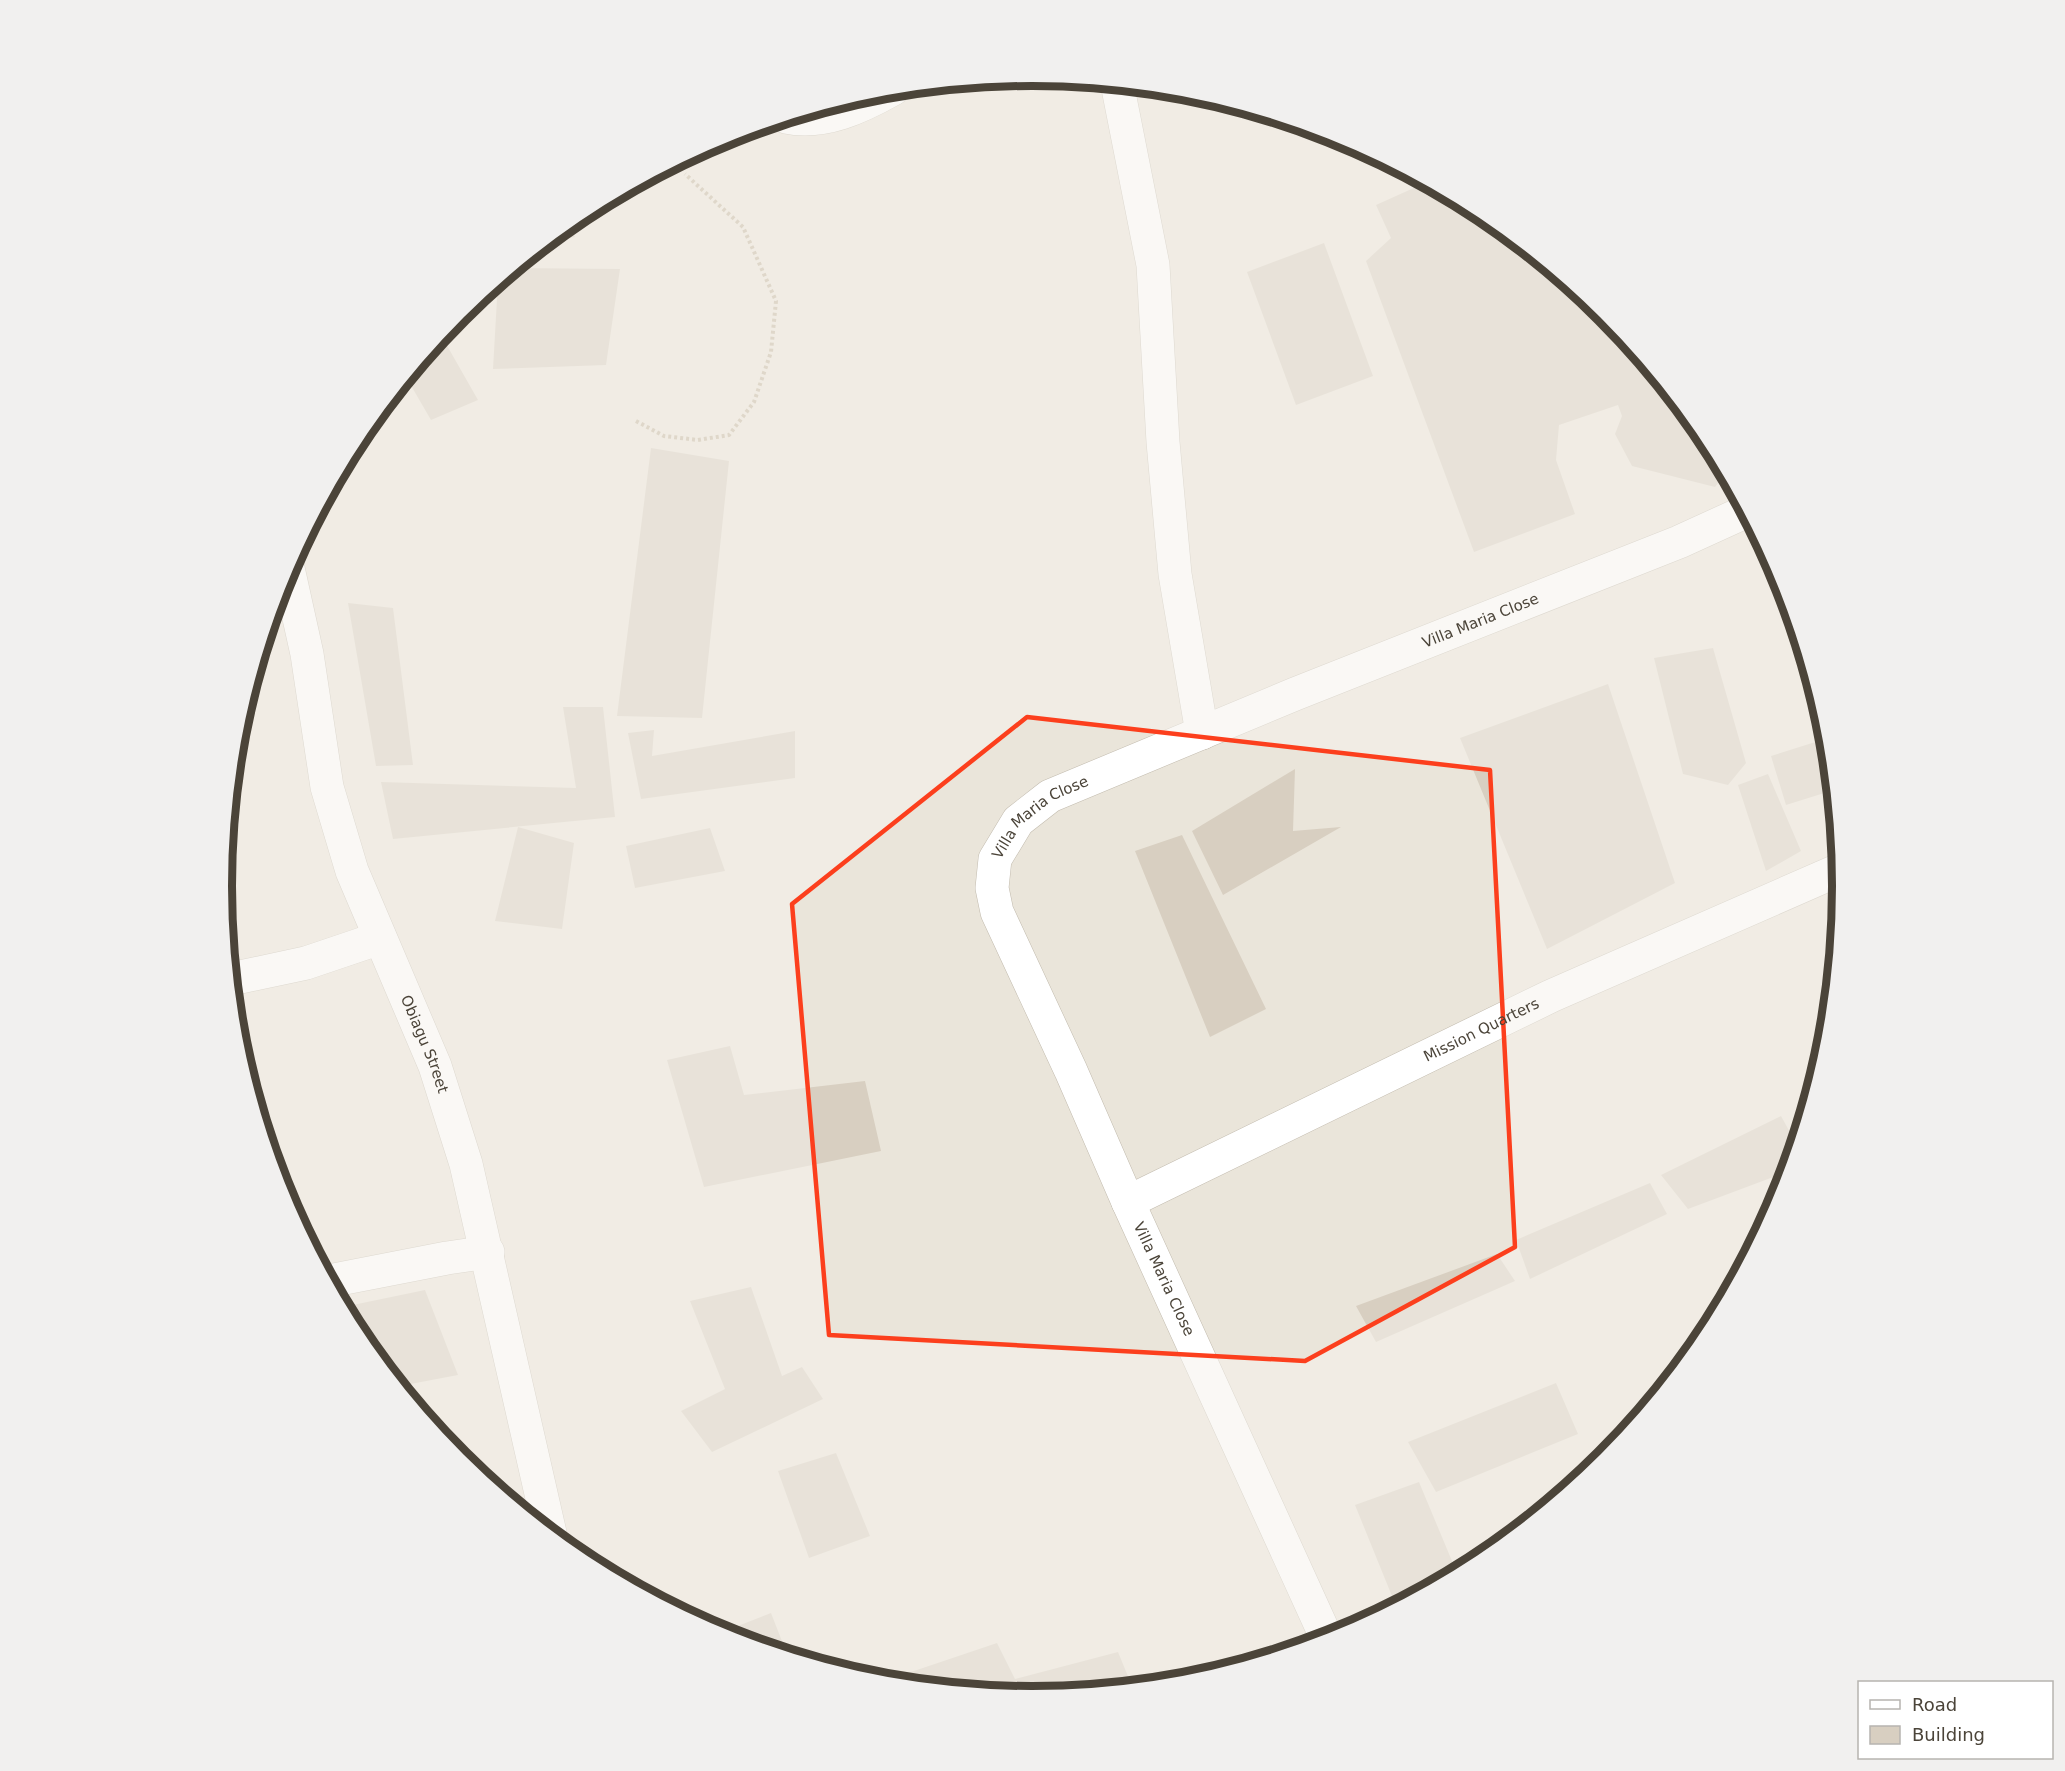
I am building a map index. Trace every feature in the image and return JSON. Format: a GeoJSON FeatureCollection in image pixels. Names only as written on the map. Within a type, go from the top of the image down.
{"type":"FeatureCollection","features":[{"type":"Feature","properties":{"kind":"street"},"geometry":{"type":"LineString","coordinates":[[1119,90],[1153,265],[1163,442],[1175,574],[1202,733]]}},
{"type":"Feature","properties":{"kind":"street"},"geometry":{"type":"LineString","coordinates":[[809,118],[842,113],[868,103]]}},
{"type":"Feature","properties":{"kind":"street","name":"Villa Maria Close"},"geometry":{"type":"LineString","coordinates":[[1323,1631],[997,912],[992,888],[995,859],[1018,821],[1050,796],[1401,652],[1680,542],[1741,515]]}},
{"type":"Feature","properties":{"kind":"street","name":"Obiagu Street"},"geometry":{"type":"LineString","coordinates":[[291,583],[307,654],[327,786],[352,871],[435,1066],[466,1164],[488,1252],[545,1520]]}},
{"type":"Feature","properties":{"kind":"street","name":"Mission Quarters"},"geometry":{"type":"LineString","coordinates":[[1128,1202],[1551,996],[1832,873]]}},
{"type":"Feature","properties":{"kind":"street"},"geometry":{"type":"LineString","coordinates":[[238,978],[306,963],[380,938]]}},
{"type":"Feature","properties":{"kind":"street"},"geometry":{"type":"LineString","coordinates":[[337,1280],[488,1252]]}},
{"type":"Feature","properties":{"kind":"path"},"geometry":{"type":"LineString","coordinates":[[636,421],[664,436],[698,440],[729,435],[754,402],[771,352],[776,301],[743,227],[686,174]]}},
{"type":"Feature","properties":{"kind":"highlighted area"},"geometry":{"type":"Polygon","coordinates":[[[1027,717],[1490,770],[1515,1247],[1305,1361],[829,1335],[792,904],[1027,717]]]}},
{"type":"Feature","properties":{"kind":"shaded area"},"geometry":{"type":"Polygon","coordinates":[[[980,87],[1085,87],[1137,92],[1240,113],[1339,146],[1386,168],[1477,220],[1520,251],[1560,284],[1634,358],[1698,441],[1725,486],[1772,579],[1790,628],[1817,729],[1826,781],[1831,833],[1831,938],[1826,990],[1805,1093],[1772,1192],[1750,1239],[1698,1330],[1667,1373],[1634,1413],[1560,1487],[1477,1551],[1432,1578],[1339,1625],[1290,1643],[1189,1670],[1137,1679],[1032,1686],[980,1684],[928,1679],[825,1658],[726,1625],[679,1603],[588,1551],[545,1520],[505,1487],[431,1413],[367,1330],[340,1285],[293,1192],[275,1143],[248,1042],[239,990],[232,886],[234,833],[239,781],[260,678],[293,579],[315,532],[367,441],[398,398],[431,358],[505,284],[588,220],[633,193],[726,146],[775,128],[876,101],[928,92],[980,87]]]}},
{"type":"Feature","properties":{"kind":"building"},"geometry":{"type":"Polygon","coordinates":[[[1419,186],[1477,220],[1560,284],[1634,358],[1667,398],[1698,441],[1721,479],[1715,487],[1632,466],[1615,434],[1622,416],[1618,405],[1559,425],[1556,460],[1575,514],[1474,552],[1366,261],[1391,238],[1376,205],[1419,186]]]}},
{"type":"Feature","properties":{"kind":"building"},"geometry":{"type":"Polygon","coordinates":[[[572,231],[575,237],[561,239],[572,231]]]}},
{"type":"Feature","properties":{"kind":"building"},"geometry":{"type":"Polygon","coordinates":[[[1324,243],[1373,376],[1296,405],[1247,272],[1324,243]]]}},
{"type":"Feature","properties":{"kind":"building"},"geometry":{"type":"Polygon","coordinates":[[[524,268],[620,269],[606,365],[493,369],[497,291],[524,268]]]}},
{"type":"Feature","properties":{"kind":"building"},"geometry":{"type":"Polygon","coordinates":[[[445,343],[478,400],[431,420],[410,384],[445,343]]]}},
{"type":"Feature","properties":{"kind":"building"},"geometry":{"type":"Polygon","coordinates":[[[651,448],[729,461],[702,718],[617,716],[651,448]]]}},
{"type":"Feature","properties":{"kind":"building"},"geometry":{"type":"Polygon","coordinates":[[[348,603],[393,608],[413,765],[376,766],[348,603]]]}},
{"type":"Feature","properties":{"kind":"building"},"geometry":{"type":"Polygon","coordinates":[[[1713,648],[1746,763],[1728,785],[1683,774],[1654,658],[1713,648]]]}},
{"type":"Feature","properties":{"kind":"building"},"geometry":{"type":"Polygon","coordinates":[[[1608,684],[1675,883],[1547,949],[1460,738],[1608,684]]]}},
{"type":"Feature","properties":{"kind":"building"},"geometry":{"type":"Polygon","coordinates":[[[563,707],[603,707],[615,817],[393,839],[381,782],[576,788],[563,707]]]}},
{"type":"Feature","properties":{"kind":"building"},"geometry":{"type":"Polygon","coordinates":[[[654,730],[652,756],[795,731],[795,778],[641,799],[628,733],[654,730]]]}},
{"type":"Feature","properties":{"kind":"building"},"geometry":{"type":"Polygon","coordinates":[[[1819,741],[1827,792],[1786,805],[1771,756],[1819,741]]]}},
{"type":"Feature","properties":{"kind":"building"},"geometry":{"type":"Polygon","coordinates":[[[1295,769],[1293,831],[1341,827],[1223,895],[1192,831],[1295,769]]]}},
{"type":"Feature","properties":{"kind":"building"},"geometry":{"type":"Polygon","coordinates":[[[1768,774],[1801,851],[1766,871],[1738,785],[1768,774]]]}},
{"type":"Feature","properties":{"kind":"building"},"geometry":{"type":"Polygon","coordinates":[[[518,827],[574,843],[562,929],[495,921],[518,827]]]}},
{"type":"Feature","properties":{"kind":"building"},"geometry":{"type":"Polygon","coordinates":[[[710,828],[725,871],[635,888],[626,846],[710,828]]]}},
{"type":"Feature","properties":{"kind":"building"},"geometry":{"type":"Polygon","coordinates":[[[1182,835],[1266,1009],[1210,1037],[1135,851],[1182,835]]]}},
{"type":"Feature","properties":{"kind":"building"},"geometry":{"type":"Polygon","coordinates":[[[730,1046],[744,1095],[865,1081],[881,1151],[704,1187],[667,1060],[730,1046]]]}},
{"type":"Feature","properties":{"kind":"building"},"geometry":{"type":"Polygon","coordinates":[[[1781,1116],[1792,1136],[1778,1175],[1688,1209],[1661,1175],[1781,1116]]]}},
{"type":"Feature","properties":{"kind":"building"},"geometry":{"type":"Polygon","coordinates":[[[1650,1183],[1667,1214],[1530,1279],[1516,1240],[1650,1183]]]}},
{"type":"Feature","properties":{"kind":"building"},"geometry":{"type":"Polygon","coordinates":[[[1497,1254],[1515,1281],[1376,1342],[1356,1306],[1497,1254]]]}},
{"type":"Feature","properties":{"kind":"building"},"geometry":{"type":"Polygon","coordinates":[[[751,1287],[782,1376],[802,1367],[823,1399],[712,1452],[681,1411],[725,1389],[690,1301],[751,1287]]]}},
{"type":"Feature","properties":{"kind":"building"},"geometry":{"type":"Polygon","coordinates":[[[425,1290],[458,1375],[408,1385],[367,1330],[352,1305],[425,1290]]]}},
{"type":"Feature","properties":{"kind":"building"},"geometry":{"type":"Polygon","coordinates":[[[1556,1383],[1578,1434],[1436,1492],[1408,1442],[1556,1383]]]}},
{"type":"Feature","properties":{"kind":"building"},"geometry":{"type":"Polygon","coordinates":[[[836,1453],[870,1536],[809,1558],[778,1471],[836,1453]]]}},
{"type":"Feature","properties":{"kind":"building"},"geometry":{"type":"Polygon","coordinates":[[[1419,1482],[1454,1565],[1393,1599],[1355,1505],[1419,1482]]]}},
{"type":"Feature","properties":{"kind":"building"},"geometry":{"type":"Polygon","coordinates":[[[771,1613],[784,1646],[775,1643],[733,1628],[771,1613]]]}},
{"type":"Feature","properties":{"kind":"building"},"geometry":{"type":"Polygon","coordinates":[[[997,1643],[1015,1679],[1118,1652],[1129,1680],[1032,1686],[980,1684],[928,1679],[905,1674],[997,1643]]]}}]}
